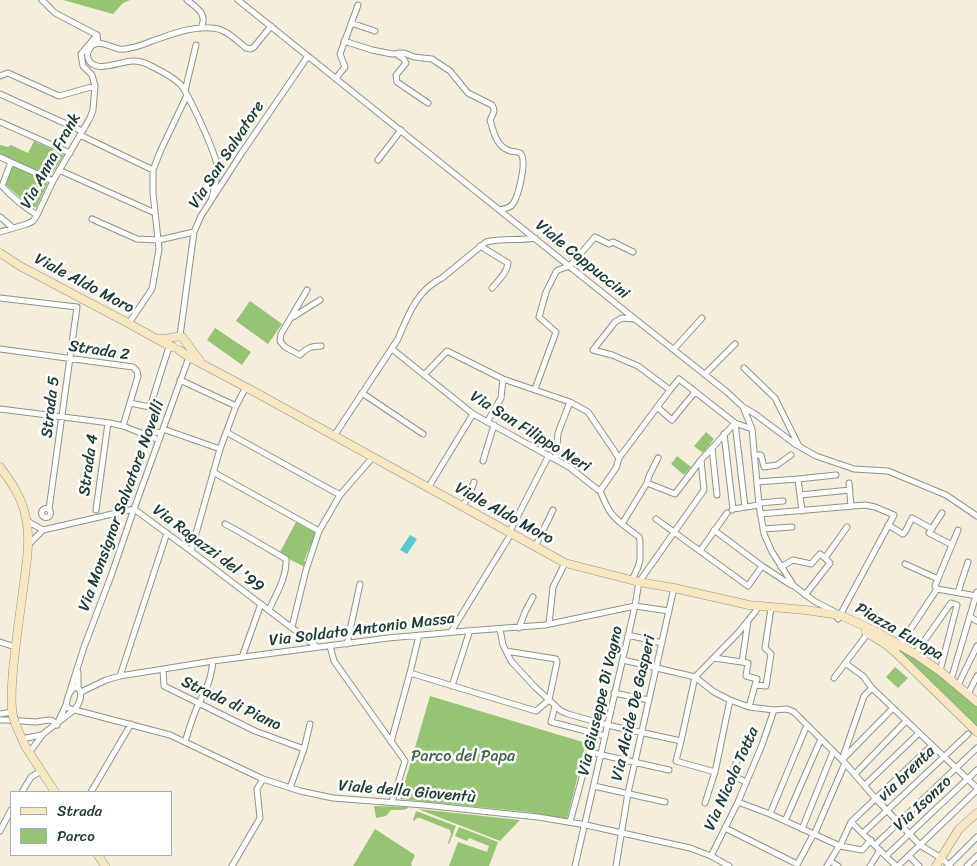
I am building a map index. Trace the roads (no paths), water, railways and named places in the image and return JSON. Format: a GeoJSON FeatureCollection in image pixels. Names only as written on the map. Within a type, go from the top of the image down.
{"type":"FeatureCollection","features":[{"type":"Feature","properties":{"kind":"main road","name":"Viale Aldo Moro"},"geometry":{"type":"LineString","coordinates":[[0,253],[20,266],[156,338],[177,343],[203,364]]}},
{"type":"Feature","properties":{"kind":"main road"},"geometry":{"type":"LineString","coordinates":[[77,307],[80,298]]}},
{"type":"Feature","properties":{"kind":"main road","name":"Viale Aldo Moro"},"geometry":{"type":"LineString","coordinates":[[177,343],[189,357],[565,564],[758,607],[818,612]]}},
{"type":"Feature","properties":{"kind":"main road"},"geometry":{"type":"LineString","coordinates":[[0,467],[16,490],[27,521],[26,572],[15,647],[12,694],[14,717],[21,739],[54,791]]}},
{"type":"Feature","properties":{"kind":"main road","name":"Piazza Europa"},"geometry":{"type":"LineString","coordinates":[[818,612],[839,617],[872,632],[894,646],[915,654],[940,671],[977,702]]}},
{"type":"Feature","properties":{"kind":"main road","name":"Piazza Europa"},"geometry":{"type":"LineString","coordinates":[[894,646],[977,732]]}},
{"type":"Feature","properties":{"kind":"main road"},"geometry":{"type":"LineString","coordinates":[[936,866],[959,829],[977,813]]}},
{"type":"Feature","properties":{"kind":"street"},"geometry":{"type":"LineString","coordinates":[[42,0],[55,12],[97,36]]}},
{"type":"Feature","properties":{"kind":"street"},"geometry":{"type":"LineString","coordinates":[[187,0],[202,15],[204,20],[201,28]]}},
{"type":"Feature","properties":{"kind":"street","name":"Viale Cappuccini"},"geometry":{"type":"LineString","coordinates":[[238,0],[674,349],[743,407],[752,429],[760,514],[764,534],[772,552],[794,586],[839,617]]}},
{"type":"Feature","properties":{"kind":"street"},"geometry":{"type":"LineString","coordinates":[[336,78],[345,66],[340,54],[358,5]]}},
{"type":"Feature","properties":{"kind":"street"},"geometry":{"type":"LineString","coordinates":[[351,23],[375,30]]}},
{"type":"Feature","properties":{"kind":"street"},"geometry":{"type":"LineString","coordinates":[[212,197],[216,186],[218,165],[194,108],[179,83],[171,76],[146,63],[132,61],[114,65],[94,66],[88,60],[88,52],[92,46],[98,43],[120,49],[132,48],[176,33],[201,28],[221,30],[250,49],[271,26]]}},
{"type":"Feature","properties":{"kind":"street"},"geometry":{"type":"LineString","coordinates":[[97,36],[98,43]]}},
{"type":"Feature","properties":{"kind":"street"},"geometry":{"type":"LineString","coordinates":[[0,76],[8,73],[59,96],[95,86],[92,75],[83,66],[81,54],[97,36]]}},
{"type":"Feature","properties":{"kind":"street"},"geometry":{"type":"LineString","coordinates":[[344,41],[392,54],[404,53],[414,57],[432,58],[450,71],[464,89],[492,105],[495,111],[490,120],[494,136],[501,146],[511,151],[519,152],[522,156],[523,165],[516,201],[510,207],[500,210]]}},
{"type":"Feature","properties":{"kind":"street"},"geometry":{"type":"LineString","coordinates":[[129,323],[152,289],[160,249],[153,193],[153,170],[186,94],[196,45]]}},
{"type":"Feature","properties":{"kind":"street"},"geometry":{"type":"LineString","coordinates":[[398,53],[406,63],[396,75],[397,82],[428,103]]}},
{"type":"Feature","properties":{"kind":"street","name":"Via San Salvatore"},"geometry":{"type":"LineString","coordinates":[[130,403],[150,407],[168,350],[177,343],[194,232],[201,216],[308,56]]}},
{"type":"Feature","properties":{"kind":"street","name":"Via Anna Frank"},"geometry":{"type":"LineString","coordinates":[[0,232],[33,221],[37,215],[53,181],[93,110],[95,86]]}},
{"type":"Feature","properties":{"kind":"street"},"geometry":{"type":"LineString","coordinates":[[0,94],[153,170]]}},
{"type":"Feature","properties":{"kind":"street"},"geometry":{"type":"LineString","coordinates":[[0,122],[70,153]]}},
{"type":"Feature","properties":{"kind":"street"},"geometry":{"type":"LineString","coordinates":[[378,160],[401,130]]}},
{"type":"Feature","properties":{"kind":"street"},"geometry":{"type":"LineString","coordinates":[[0,157],[53,181]]}},
{"type":"Feature","properties":{"kind":"street"},"geometry":{"type":"LineString","coordinates":[[11,162],[2,186],[8,193],[37,215]]}},
{"type":"Feature","properties":{"kind":"street"},"geometry":{"type":"LineString","coordinates":[[59,170],[155,213]]}},
{"type":"Feature","properties":{"kind":"street"},"geometry":{"type":"LineString","coordinates":[[0,218],[13,228]]}},
{"type":"Feature","properties":{"kind":"street"},"geometry":{"type":"LineString","coordinates":[[92,219],[137,239],[159,240],[194,232]]}},
{"type":"Feature","properties":{"kind":"street"},"geometry":{"type":"LineString","coordinates":[[535,389],[556,332],[539,318],[546,292],[556,272],[570,266],[595,237],[608,244],[613,242],[633,252]]}},
{"type":"Feature","properties":{"kind":"street"},"geometry":{"type":"LineString","coordinates":[[334,436],[398,340],[416,300],[422,292],[486,242],[492,240],[535,238]]}},
{"type":"Feature","properties":{"kind":"street"},"geometry":{"type":"LineString","coordinates":[[480,246],[508,263],[503,274],[492,288]]}},
{"type":"Feature","properties":{"kind":"street"},"geometry":{"type":"LineString","coordinates":[[307,290],[281,334],[280,341],[285,347],[300,355],[308,347],[321,346]]}},
{"type":"Feature","properties":{"kind":"street"},"geometry":{"type":"LineString","coordinates":[[0,298],[77,307]]}},
{"type":"Feature","properties":{"kind":"street"},"geometry":{"type":"LineString","coordinates":[[290,318],[320,300]]}},
{"type":"Feature","properties":{"kind":"street","name":"Strada 5"},"geometry":{"type":"LineString","coordinates":[[49,509],[77,307]]}},
{"type":"Feature","properties":{"kind":"street"},"geometry":{"type":"LineString","coordinates":[[635,319],[622,318],[615,322],[593,350],[612,355],[638,366],[670,390]]}},
{"type":"Feature","properties":{"kind":"street"},"geometry":{"type":"LineString","coordinates":[[674,349],[702,318]]}},
{"type":"Feature","properties":{"kind":"street"},"geometry":{"type":"LineString","coordinates":[[705,374],[735,344]]}},
{"type":"Feature","properties":{"kind":"street","name":"Strada 2"},"geometry":{"type":"LineString","coordinates":[[0,349],[133,367],[137,371],[138,376],[123,426]]}},
{"type":"Feature","properties":{"kind":"street","name":"Via San Filippo Neri"},"geometry":{"type":"LineString","coordinates":[[392,349],[473,414],[556,458],[600,491],[613,517],[639,538],[640,560],[636,581]]}},
{"type":"Feature","properties":{"kind":"street"},"geometry":{"type":"LineString","coordinates":[[424,375],[447,350],[503,379],[570,402],[588,412],[619,458]]}},
{"type":"Feature","properties":{"kind":"street","name":"Via Monsignor Salvatore Novelli"},"geometry":{"type":"LineString","coordinates":[[57,725],[66,705],[78,664],[189,357]]}},
{"type":"Feature","properties":{"kind":"street"},"geometry":{"type":"LineString","coordinates":[[744,368],[775,398],[800,447]]}},
{"type":"Feature","properties":{"kind":"street"},"geometry":{"type":"LineString","coordinates":[[487,422],[500,398],[503,379]]}},
{"type":"Feature","properties":{"kind":"street"},"geometry":{"type":"LineString","coordinates":[[600,491],[616,468],[619,458],[679,379],[735,422],[752,429]]}},
{"type":"Feature","properties":{"kind":"street"},"geometry":{"type":"LineString","coordinates":[[180,380],[236,406]]}},
{"type":"Feature","properties":{"kind":"street"},"geometry":{"type":"LineString","coordinates":[[191,551],[220,449],[236,406],[246,387]]}},
{"type":"Feature","properties":{"kind":"street"},"geometry":{"type":"LineString","coordinates":[[657,407],[672,420],[695,392]]}},
{"type":"Feature","properties":{"kind":"street"},"geometry":{"type":"LineString","coordinates":[[362,393],[423,434]]}},
{"type":"Feature","properties":{"kind":"street"},"geometry":{"type":"LineString","coordinates":[[556,458],[558,433],[570,402]]}},
{"type":"Feature","properties":{"kind":"street"},"geometry":{"type":"LineString","coordinates":[[743,407],[816,456],[854,468],[888,471],[946,495],[977,516]]}},
{"type":"Feature","properties":{"kind":"street"},"geometry":{"type":"LineString","coordinates":[[0,409],[108,423],[123,426],[159,440]]}},
{"type":"Feature","properties":{"kind":"street"},"geometry":{"type":"LineString","coordinates":[[428,488],[473,414]]}},
{"type":"Feature","properties":{"kind":"street"},"geometry":{"type":"LineString","coordinates":[[647,483],[674,494],[735,422]]}},
{"type":"Feature","properties":{"kind":"street"},"geometry":{"type":"LineString","coordinates":[[735,422],[745,506]]}},
{"type":"Feature","properties":{"kind":"street","name":"Strada 4"},"geometry":{"type":"LineString","coordinates":[[96,510],[108,423]]}},
{"type":"Feature","properties":{"kind":"street"},"geometry":{"type":"LineString","coordinates":[[483,461],[494,426]]}},
{"type":"Feature","properties":{"kind":"street"},"geometry":{"type":"LineString","coordinates":[[145,434],[162,431],[220,449]]}},
{"type":"Feature","properties":{"kind":"street"},"geometry":{"type":"LineString","coordinates":[[226,432],[340,495]]}},
{"type":"Feature","properties":{"kind":"street"},"geometry":{"type":"LineString","coordinates":[[724,434],[730,512]]}},
{"type":"Feature","properties":{"kind":"street"},"geometry":{"type":"LineString","coordinates":[[712,448],[718,495]]}},
{"type":"Feature","properties":{"kind":"street"},"geometry":{"type":"LineString","coordinates":[[451,632],[510,534],[549,455]]}},
{"type":"Feature","properties":{"kind":"street"},"geometry":{"type":"LineString","coordinates":[[754,455],[761,455],[764,467],[777,465],[790,455]]}},
{"type":"Feature","properties":{"kind":"street"},"geometry":{"type":"LineString","coordinates":[[292,627],[306,570],[319,531],[340,495],[373,457]]}},
{"type":"Feature","properties":{"kind":"street"},"geometry":{"type":"LineString","coordinates":[[622,524],[647,483],[658,458]]}},
{"type":"Feature","properties":{"kind":"street"},"geometry":{"type":"LineString","coordinates":[[636,581],[674,533],[704,490],[701,460]]}},
{"type":"Feature","properties":{"kind":"street"},"geometry":{"type":"LineString","coordinates":[[213,472],[319,531]]}},
{"type":"Feature","properties":{"kind":"street"},"geometry":{"type":"LineString","coordinates":[[757,482],[836,475]]}},
{"type":"Feature","properties":{"kind":"street"},"geometry":{"type":"LineString","coordinates":[[798,479],[802,511]]}},
{"type":"Feature","properties":{"kind":"street"},"geometry":{"type":"LineString","coordinates":[[462,507],[469,496],[474,482]]}},
{"type":"Feature","properties":{"kind":"street"},"geometry":{"type":"LineString","coordinates":[[849,483],[851,506]]}},
{"type":"Feature","properties":{"kind":"street"},"geometry":{"type":"LineString","coordinates":[[800,495],[850,490]]}},
{"type":"Feature","properties":{"kind":"street"},"geometry":{"type":"LineString","coordinates":[[700,551],[714,530],[730,512],[745,506],[783,501]]}},
{"type":"Feature","properties":{"kind":"street"},"geometry":{"type":"LineString","coordinates":[[760,514],[865,505],[875,506],[894,516],[839,617]]}},
{"type":"Feature","properties":{"kind":"street","name":"Via Ragazzi del '99"},"geometry":{"type":"LineString","coordinates":[[43,530],[134,509],[317,647]]}},
{"type":"Feature","properties":{"kind":"street"},"geometry":{"type":"LineString","coordinates":[[536,548],[553,510]]}},
{"type":"Feature","properties":{"kind":"street"},"geometry":{"type":"LineString","coordinates":[[942,513],[929,533],[952,545]]}},
{"type":"Feature","properties":{"kind":"street"},"geometry":{"type":"LineString","coordinates":[[888,526],[903,534],[912,518],[932,529]]}},
{"type":"Feature","properties":{"kind":"street"},"geometry":{"type":"LineString","coordinates":[[656,519],[748,586],[762,566]]}},
{"type":"Feature","properties":{"kind":"street"},"geometry":{"type":"LineString","coordinates":[[27,521],[43,530],[28,545]]}},
{"type":"Feature","properties":{"kind":"street"},"geometry":{"type":"LineString","coordinates":[[224,524],[286,559],[282,583],[269,610]]}},
{"type":"Feature","properties":{"kind":"street"},"geometry":{"type":"LineString","coordinates":[[763,529],[792,526]]}},
{"type":"Feature","properties":{"kind":"street"},"geometry":{"type":"LineString","coordinates":[[825,558],[847,527]]}},
{"type":"Feature","properties":{"kind":"street"},"geometry":{"type":"LineString","coordinates":[[714,530],[762,566],[794,586]]}},
{"type":"Feature","properties":{"kind":"street"},"geometry":{"type":"LineString","coordinates":[[894,646],[937,589],[935,586],[958,530]]}},
{"type":"Feature","properties":{"kind":"street"},"geometry":{"type":"LineString","coordinates":[[120,676],[167,533]]}},
{"type":"Feature","properties":{"kind":"street"},"geometry":{"type":"LineString","coordinates":[[781,567],[793,560],[811,564],[820,554],[830,563],[805,595]]}},
{"type":"Feature","properties":{"kind":"street"},"geometry":{"type":"LineString","coordinates":[[958,592],[968,562]]}},
{"type":"Feature","properties":{"kind":"street"},"geometry":{"type":"LineString","coordinates":[[549,624],[553,587],[565,564]]}},
{"type":"Feature","properties":{"kind":"street"},"geometry":{"type":"LineString","coordinates":[[905,564],[938,579]]}},
{"type":"Feature","properties":{"kind":"street","name":"Via Giuseppe Di Vagno"},"geometry":{"type":"LineString","coordinates":[[575,866],[635,606],[636,581]]}},
{"type":"Feature","properties":{"kind":"street"},"geometry":{"type":"LineString","coordinates":[[347,644],[360,584]]}},
{"type":"Feature","properties":{"kind":"street","name":"Via Alcide De Gasperi"},"geometry":{"type":"LineString","coordinates":[[616,866],[628,793],[674,588]]}},
{"type":"Feature","properties":{"kind":"street"},"geometry":{"type":"LineString","coordinates":[[937,589],[977,595],[951,680]]}},
{"type":"Feature","properties":{"kind":"street"},"geometry":{"type":"LineString","coordinates":[[518,628],[533,597]]}},
{"type":"Feature","properties":{"kind":"street"},"geometry":{"type":"LineString","coordinates":[[814,600],[818,607],[818,612]]}},
{"type":"Feature","properties":{"kind":"street"},"geometry":{"type":"LineString","coordinates":[[915,654],[951,603],[957,605],[940,671]]}},
{"type":"Feature","properties":{"kind":"street"},"geometry":{"type":"LineString","coordinates":[[242,657],[261,604]]}},
{"type":"Feature","properties":{"kind":"street"},"geometry":{"type":"LineString","coordinates":[[635,606],[669,611]]}},
{"type":"Feature","properties":{"kind":"street","name":"Via Soldato Antonio Massa"},"geometry":{"type":"LineString","coordinates":[[70,691],[74,688],[79,690],[93,686],[120,676],[213,661],[388,638],[549,624],[635,606]]}},
{"type":"Feature","properties":{"kind":"street"},"geometry":{"type":"LineString","coordinates":[[715,772],[676,761],[695,677],[748,621],[758,607]]}},
{"type":"Feature","properties":{"kind":"street"},"geometry":{"type":"LineString","coordinates":[[755,685],[766,686],[771,654],[765,648],[771,608]]}},
{"type":"Feature","properties":{"kind":"street"},"geometry":{"type":"LineString","coordinates":[[970,617],[977,621]]}},
{"type":"Feature","properties":{"kind":"street"},"geometry":{"type":"LineString","coordinates":[[742,662],[748,621]]}},
{"type":"Feature","properties":{"kind":"street"},"geometry":{"type":"LineString","coordinates":[[500,629],[503,645],[511,661],[555,706],[568,714],[607,725],[681,741]]}},
{"type":"Feature","properties":{"kind":"street"},"geometry":{"type":"LineString","coordinates":[[452,686],[470,630]]}},
{"type":"Feature","properties":{"kind":"street"},"geometry":{"type":"LineString","coordinates":[[834,678],[872,632]]}},
{"type":"Feature","properties":{"kind":"street"},"geometry":{"type":"LineString","coordinates":[[391,742],[419,635]]}},
{"type":"Feature","properties":{"kind":"street"},"geometry":{"type":"LineString","coordinates":[[628,635],[662,643]]}},
{"type":"Feature","properties":{"kind":"street"},"geometry":{"type":"LineString","coordinates":[[0,642],[15,647]]}},
{"type":"Feature","properties":{"kind":"street"},"geometry":{"type":"LineString","coordinates":[[330,646],[334,661],[404,761],[392,802]]}},
{"type":"Feature","properties":{"kind":"street"},"geometry":{"type":"LineString","coordinates":[[958,685],[977,646]]}},
{"type":"Feature","properties":{"kind":"street"},"geometry":{"type":"LineString","coordinates":[[410,673],[536,711],[549,700],[556,659],[506,651]]}},
{"type":"Feature","properties":{"kind":"street"},"geometry":{"type":"LineString","coordinates":[[714,658],[748,663],[746,676],[756,679],[749,707]]}},
{"type":"Feature","properties":{"kind":"street"},"geometry":{"type":"LineString","coordinates":[[623,660],[695,677],[714,692],[749,707],[774,710],[788,709],[794,712],[855,774],[920,845],[941,858],[949,866],[977,837]]}},
{"type":"Feature","properties":{"kind":"street"},"geometry":{"type":"LineString","coordinates":[[184,742],[211,677],[213,661]]}},
{"type":"Feature","properties":{"kind":"street"},"geometry":{"type":"LineString","coordinates":[[845,663],[863,676],[892,708],[932,744],[977,789],[909,856],[895,865],[851,822]]}},
{"type":"Feature","properties":{"kind":"street","name":"Via Monsignor Salvatore Novelli"},"geometry":{"type":"LineString","coordinates":[[74,710],[79,702],[78,664]]}},
{"type":"Feature","properties":{"kind":"street","name":"Strada di Piano"},"geometry":{"type":"LineString","coordinates":[[163,670],[164,686],[255,731],[304,749]]}},
{"type":"Feature","properties":{"kind":"street"},"geometry":{"type":"LineString","coordinates":[[968,694],[977,676]]}},
{"type":"Feature","properties":{"kind":"street"},"geometry":{"type":"LineString","coordinates":[[725,828],[797,865],[814,835],[843,762],[864,696],[872,688]]}},
{"type":"Feature","properties":{"kind":"street"},"geometry":{"type":"LineString","coordinates":[[614,693],[649,700]]}},
{"type":"Feature","properties":{"kind":"street"},"geometry":{"type":"LineString","coordinates":[[705,803],[715,772],[730,700]]}},
{"type":"Feature","properties":{"kind":"street"},"geometry":{"type":"LineString","coordinates":[[79,702],[90,714]]}},
{"type":"Feature","properties":{"kind":"street","name":"Viale della Gioventù"},"geometry":{"type":"LineString","coordinates":[[66,705],[74,710],[170,734],[263,779],[300,792],[332,798],[392,802],[570,822],[690,848],[711,856],[729,866]]}},
{"type":"Feature","properties":{"kind":"street"},"geometry":{"type":"LineString","coordinates":[[555,706],[551,722],[605,736]]}},
{"type":"Feature","properties":{"kind":"street"},"geometry":{"type":"LineString","coordinates":[[843,762],[892,708]]}},
{"type":"Feature","properties":{"kind":"street"},"geometry":{"type":"LineString","coordinates":[[21,739],[43,734],[74,710]]}},
{"type":"Feature","properties":{"kind":"street","name":"Via Nicola Totta"},"geometry":{"type":"LineString","coordinates":[[711,856],[738,802],[762,746],[774,710]]}},
{"type":"Feature","properties":{"kind":"street"},"geometry":{"type":"LineString","coordinates":[[0,714],[14,717]]}},
{"type":"Feature","properties":{"kind":"street"},"geometry":{"type":"LineString","coordinates":[[0,720],[36,722],[49,720],[57,725]]}},
{"type":"Feature","properties":{"kind":"street"},"geometry":{"type":"LineString","coordinates":[[855,774],[906,721]]}},
{"type":"Feature","properties":{"kind":"street"},"geometry":{"type":"LineString","coordinates":[[92,791],[131,724]]}},
{"type":"Feature","properties":{"kind":"street"},"geometry":{"type":"LineString","coordinates":[[290,788],[304,749],[310,724]]}},
{"type":"Feature","properties":{"kind":"street"},"geometry":{"type":"LineString","coordinates":[[770,814],[807,725]]}},
{"type":"Feature","properties":{"kind":"street"},"geometry":{"type":"LineString","coordinates":[[570,822],[594,733]]}},
{"type":"Feature","properties":{"kind":"street"},"geometry":{"type":"LineString","coordinates":[[865,785],[919,733]]}},
{"type":"Feature","properties":{"kind":"street"},"geometry":{"type":"LineString","coordinates":[[29,753],[43,734]]}},
{"type":"Feature","properties":{"kind":"street","name":"via brenta"},"geometry":{"type":"LineString","coordinates":[[863,833],[968,734]]}},
{"type":"Feature","properties":{"kind":"street"},"geometry":{"type":"LineString","coordinates":[[785,821],[821,739]]}},
{"type":"Feature","properties":{"kind":"street"},"geometry":{"type":"LineString","coordinates":[[838,866],[829,864],[851,822],[932,744]]}},
{"type":"Feature","properties":{"kind":"street"},"geometry":{"type":"LineString","coordinates":[[875,845],[977,748]]}},
{"type":"Feature","properties":{"kind":"street"},"geometry":{"type":"LineString","coordinates":[[589,752],[668,770]]}},
{"type":"Feature","properties":{"kind":"street"},"geometry":{"type":"LineString","coordinates":[[740,752],[730,775],[746,782]]}},
{"type":"Feature","properties":{"kind":"street"},"geometry":{"type":"LineString","coordinates":[[802,829],[834,752]]}},
{"type":"Feature","properties":{"kind":"street","name":"Via Isonzo"},"geometry":{"type":"LineString","coordinates":[[886,856],[977,770]]}},
{"type":"Feature","properties":{"kind":"street"},"geometry":{"type":"LineString","coordinates":[[23,791],[31,778],[41,771]]}},
{"type":"Feature","properties":{"kind":"street"},"geometry":{"type":"LineString","coordinates":[[232,866],[260,818],[257,789],[263,779]]}},
{"type":"Feature","properties":{"kind":"street"},"geometry":{"type":"LineString","coordinates":[[594,786],[665,802]]}},
{"type":"Feature","properties":{"kind":"street"},"geometry":{"type":"LineString","coordinates":[[738,802],[770,814],[840,846],[862,850],[870,840]]}},
{"type":"Feature","properties":{"kind":"street"},"geometry":{"type":"LineString","coordinates":[[0,831],[10,812]]}},
{"type":"Feature","properties":{"kind":"street"},"geometry":{"type":"LineString","coordinates":[[870,866],[880,850]]}},
{"type":"Feature","properties":{"kind":"street"},"geometry":{"type":"LineString","coordinates":[[909,856],[919,866]]}},
{"type":"Feature","properties":{"kind":"street"},"geometry":{"type":"LineString","coordinates":[[967,866],[977,856]]}},
{"type":"Feature","properties":{"kind":"water"},"geometry":{"type":"Polygon","coordinates":[[[410,535],[417,539],[407,554],[400,550],[410,535]]]}},
{"type":"Feature","properties":{"kind":"park label","name":"Parco del Papa"},"geometry":{"type":"Point","coordinates":[463,757]}}]}
